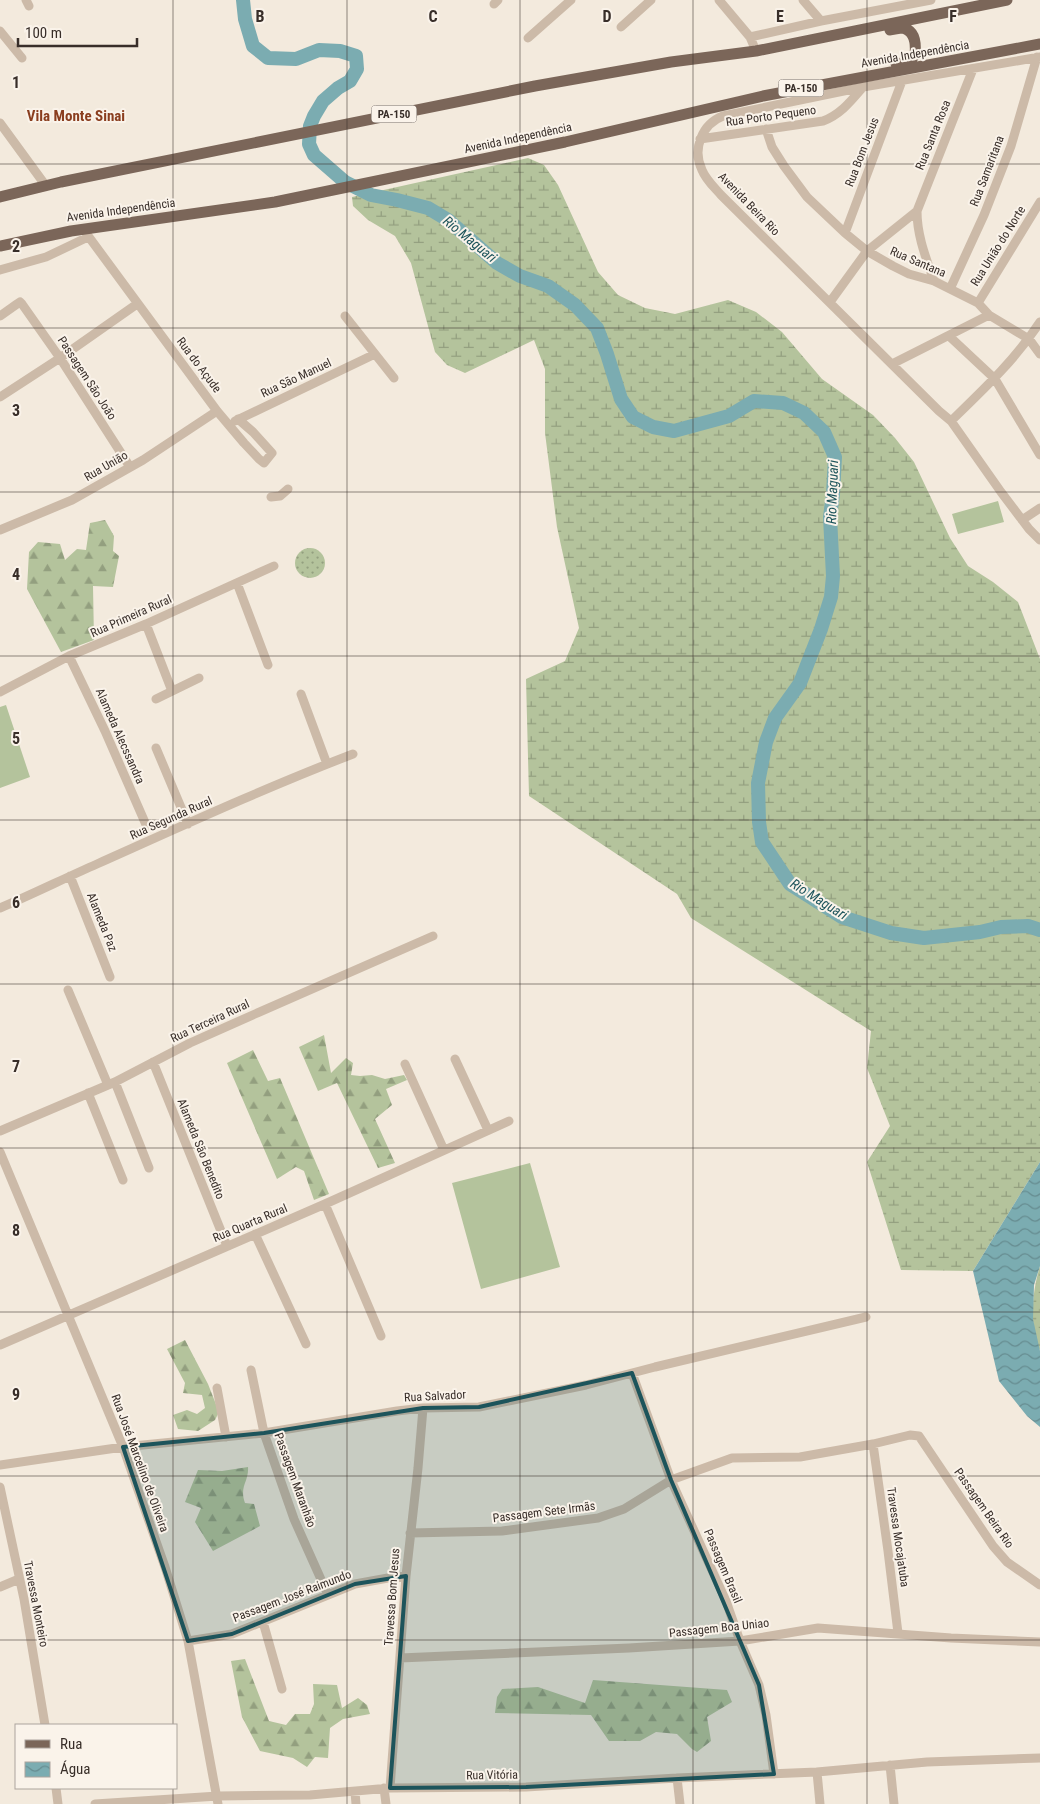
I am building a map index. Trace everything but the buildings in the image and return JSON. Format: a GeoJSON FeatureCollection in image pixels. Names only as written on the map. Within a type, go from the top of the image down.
{"type":"FeatureCollection","features":[{"type":"Feature","properties":{"kind":"main road","name":"PA-150"},"geometry":{"type":"LineString","coordinates":[[0,198],[46,186],[535,86],[671,62],[756,51],[1007,0]]}},
{"type":"Feature","properties":{"kind":"main road"},"geometry":{"type":"LineString","coordinates":[[789,44],[807,46],[902,28],[911,32],[916,40],[915,55],[909,62],[814,81],[800,88]]}},
{"type":"Feature","properties":{"kind":"main road","name":"Avenida Independência"},"geometry":{"type":"LineString","coordinates":[[0,246],[275,202],[764,101],[800,88],[1040,44]]}},
{"type":"Feature","properties":{"kind":"street"},"geometry":{"type":"LineString","coordinates":[[528,38],[571,0]]}},
{"type":"Feature","properties":{"kind":"street"},"geometry":{"type":"LineString","coordinates":[[621,27],[651,0]]}},
{"type":"Feature","properties":{"kind":"street"},"geometry":{"type":"LineString","coordinates":[[719,0],[750,37],[756,51]]}},
{"type":"Feature","properties":{"kind":"street"},"geometry":{"type":"LineString","coordinates":[[803,0],[821,21]]}},
{"type":"Feature","properties":{"kind":"street"},"geometry":{"type":"LineString","coordinates":[[750,37],[821,21],[883,4],[931,0]]}},
{"type":"Feature","properties":{"kind":"street"},"geometry":{"type":"LineString","coordinates":[[0,30],[22,58]]}},
{"type":"Feature","properties":{"kind":"street"},"geometry":{"type":"LineString","coordinates":[[700,139],[704,131],[715,119],[764,101],[902,81],[1039,57]]}},
{"type":"Feature","properties":{"kind":"street","name":"Rua Samaritana"},"geometry":{"type":"LineString","coordinates":[[950,289],[984,215],[1011,146],[1039,57]]}},
{"type":"Feature","properties":{"kind":"street","name":"Rua Santa Rosa"},"geometry":{"type":"LineString","coordinates":[[934,281],[917,226],[917,211],[973,69]]}},
{"type":"Feature","properties":{"kind":"street","name":"Rua Bom Jesus"},"geometry":{"type":"LineString","coordinates":[[845,233],[902,81]]}},
{"type":"Feature","properties":{"kind":"street","name":"Rua Porto Pequeno"},"geometry":{"type":"LineString","coordinates":[[700,139],[824,121],[833,118],[842,111],[863,87]]}},
{"type":"Feature","properties":{"kind":"street"},"geometry":{"type":"LineString","coordinates":[[0,123],[46,186]]}},
{"type":"Feature","properties":{"kind":"street","name":"Rua Santana"},"geometry":{"type":"LineString","coordinates":[[766,129],[772,147],[807,197],[845,233],[867,251],[909,274],[934,281],[978,303],[989,316],[1029,339],[1040,354]]}},
{"type":"Feature","properties":{"kind":"street","name":"Avenida Beira Rio"},"geometry":{"type":"LineString","coordinates":[[700,139],[699,162],[707,179],[728,202],[951,421],[1022,520],[1040,540]]}},
{"type":"Feature","properties":{"kind":"street","name":"Rua União do Norte"},"geometry":{"type":"LineString","coordinates":[[978,303],[1040,202]]}},
{"type":"Feature","properties":{"kind":"street","name":"Rua Santa Rosa"},"geometry":{"type":"LineString","coordinates":[[830,302],[867,251],[917,211]]}},
{"type":"Feature","properties":{"kind":"street"},"geometry":{"type":"LineString","coordinates":[[0,270],[46,257],[85,233]]}},
{"type":"Feature","properties":{"kind":"street","name":"Rua do Açude"},"geometry":{"type":"LineString","coordinates":[[85,233],[218,411],[252,452],[264,463],[272,453],[238,419]]}},
{"type":"Feature","properties":{"kind":"street","name":"Passagem São João"},"geometry":{"type":"LineString","coordinates":[[0,316],[20,302],[22,304],[60,358],[130,467]]}},
{"type":"Feature","properties":{"kind":"street"},"geometry":{"type":"LineString","coordinates":[[0,397],[137,304]]}},
{"type":"Feature","properties":{"kind":"street"},"geometry":{"type":"LineString","coordinates":[[345,316],[394,378]]}},
{"type":"Feature","properties":{"kind":"street"},"geometry":{"type":"LineString","coordinates":[[892,364],[989,316]]}},
{"type":"Feature","properties":{"kind":"street"},"geometry":{"type":"LineString","coordinates":[[951,421],[995,379],[1029,339],[1040,322]]}},
{"type":"Feature","properties":{"kind":"street"},"geometry":{"type":"LineString","coordinates":[[949,336],[995,379],[1040,455]]}},
{"type":"Feature","properties":{"kind":"street","name":"Rua São Manuel"},"geometry":{"type":"LineString","coordinates":[[229,424],[375,354]]}},
{"type":"Feature","properties":{"kind":"street","name":"Rua União"},"geometry":{"type":"LineString","coordinates":[[0,530],[72,500],[130,467],[218,411]]}},
{"type":"Feature","properties":{"kind":"street"},"geometry":{"type":"LineString","coordinates":[[271,497],[280,496],[288,489]]}},
{"type":"Feature","properties":{"kind":"street"},"geometry":{"type":"LineString","coordinates":[[1022,520],[1040,508]]}},
{"type":"Feature","properties":{"kind":"street","name":"Rua Primeira Rural"},"geometry":{"type":"LineString","coordinates":[[0,692],[69,656],[146,624],[274,566]]}},
{"type":"Feature","properties":{"kind":"street"},"geometry":{"type":"LineString","coordinates":[[237,583],[268,665]]}},
{"type":"Feature","properties":{"kind":"street"},"geometry":{"type":"LineString","coordinates":[[146,624],[172,691]]}},
{"type":"Feature","properties":{"kind":"street","name":"Alameda Alecssandra"},"geometry":{"type":"LineString","coordinates":[[69,656],[105,731],[147,827]]}},
{"type":"Feature","properties":{"kind":"street"},"geometry":{"type":"LineString","coordinates":[[156,699],[199,678]]}},
{"type":"Feature","properties":{"kind":"street"},"geometry":{"type":"LineString","coordinates":[[301,694],[329,765]]}},
{"type":"Feature","properties":{"kind":"street"},"geometry":{"type":"LineString","coordinates":[[156,748],[188,824]]}},
{"type":"Feature","properties":{"kind":"street","name":"Rua Segunda Rural"},"geometry":{"type":"LineString","coordinates":[[0,908],[36,893],[108,856],[353,754]]}},
{"type":"Feature","properties":{"kind":"street","name":"Alameda Paz"},"geometry":{"type":"LineString","coordinates":[[70,876],[110,977]]}},
{"type":"Feature","properties":{"kind":"street","name":"Rua Terceira Rural"},"geometry":{"type":"LineString","coordinates":[[0,1131],[112,1083],[362,964],[398,955],[433,936]]}},
{"type":"Feature","properties":{"kind":"street"},"geometry":{"type":"LineString","coordinates":[[68,990],[112,1083],[149,1168]]}},
{"type":"Feature","properties":{"kind":"street"},"geometry":{"type":"LineString","coordinates":[[455,1059],[488,1130]]}},
{"type":"Feature","properties":{"kind":"street","name":"Alameda São Benedito"},"geometry":{"type":"LineString","coordinates":[[153,1062],[226,1246]]}},
{"type":"Feature","properties":{"kind":"street"},"geometry":{"type":"LineString","coordinates":[[405,1064],[444,1150]]}},
{"type":"Feature","properties":{"kind":"street"},"geometry":{"type":"LineString","coordinates":[[88,1093],[123,1180]]}},
{"type":"Feature","properties":{"kind":"street","name":"Rua Quarta Rural"},"geometry":{"type":"LineString","coordinates":[[0,1346],[325,1204],[354,1188],[509,1121]]}},
{"type":"Feature","properties":{"kind":"street","name":"Rua José Marcelino de Oliveira"},"geometry":{"type":"LineString","coordinates":[[0,1152],[123,1447],[188,1641],[218,1800]]}},
{"type":"Feature","properties":{"kind":"street"},"geometry":{"type":"LineString","coordinates":[[325,1204],[381,1336]]}},
{"type":"Feature","properties":{"kind":"street"},"geometry":{"type":"LineString","coordinates":[[255,1234],[306,1344]]}},
{"type":"Feature","properties":{"kind":"street","name":"Rua Salvador"},"geometry":{"type":"LineString","coordinates":[[0,1465],[123,1447],[264,1433],[423,1408],[479,1407],[586,1385],[866,1317]]}},
{"type":"Feature","properties":{"kind":"street","name":"Passagem Maranhão"},"geometry":{"type":"LineString","coordinates":[[250,1370],[264,1433],[294,1519],[328,1595]]}},
{"type":"Feature","properties":{"kind":"street","name":"Passagem Brasil"},"geometry":{"type":"LineString","coordinates":[[632,1373],[671,1480],[726,1600],[740,1641],[759,1685],[766,1715],[774,1774]]}},
{"type":"Feature","properties":{"kind":"street"},"geometry":{"type":"LineString","coordinates":[[216,1388],[226,1437]]}},
{"type":"Feature","properties":{"kind":"street","name":"Travessa Bom Jesus"},"geometry":{"type":"LineString","coordinates":[[386,1804],[423,1408]]}},
{"type":"Feature","properties":{"kind":"street","name":"Passagem Sete Irmãs"},"geometry":{"type":"LineString","coordinates":[[410,1533],[502,1531],[598,1518],[624,1509],[671,1480],[732,1458],[785,1458],[873,1444],[910,1435],[919,1436]]}},
{"type":"Feature","properties":{"kind":"street","name":"Passagem Beira Rio"},"geometry":{"type":"LineString","coordinates":[[919,1436],[993,1546],[1007,1562],[1040,1585]]}},
{"type":"Feature","properties":{"kind":"street","name":"Travessa Mocajatuba"},"geometry":{"type":"LineString","coordinates":[[873,1444],[898,1633]]}},
{"type":"Feature","properties":{"kind":"street","name":"Travessa Monteiro"},"geometry":{"type":"LineString","coordinates":[[0,1487],[19,1579],[45,1724]]}},
{"type":"Feature","properties":{"kind":"street","name":"Passagem José Raimundo"},"geometry":{"type":"LineString","coordinates":[[188,1641],[232,1634],[355,1584],[406,1576]]}},
{"type":"Feature","properties":{"kind":"street"},"geometry":{"type":"LineString","coordinates":[[0,1587],[19,1579]]}},
{"type":"Feature","properties":{"kind":"street"},"geometry":{"type":"LineString","coordinates":[[262,1622],[282,1689]]}},
{"type":"Feature","properties":{"kind":"street","name":"Passagem Boa Uniao"},"geometry":{"type":"LineString","coordinates":[[400,1658],[620,1649],[740,1641],[818,1628],[951,1638],[1040,1642]]}},
{"type":"Feature","properties":{"kind":"street","name":"Rua Vitória"},"geometry":{"type":"LineString","coordinates":[[95,1804],[218,1800],[275,1794],[310,1795],[387,1788],[526,1786],[818,1772],[890,1765],[1040,1758]]}},
{"type":"Feature","properties":{"kind":"street"},"geometry":{"type":"LineString","coordinates":[[890,1765],[894,1804]]}},
{"type":"Feature","properties":{"kind":"street"},"geometry":{"type":"LineString","coordinates":[[818,1772],[820,1804]]}},
{"type":"Feature","properties":{"kind":"street"},"geometry":{"type":"LineString","coordinates":[[677,1778],[680,1804]]}},
{"type":"Feature","properties":{"kind":"street"},"geometry":{"type":"LineString","coordinates":[[56,1789],[58,1804]]}},
{"type":"Feature","properties":{"kind":"street"},"geometry":{"type":"LineString","coordinates":[[355,1792],[356,1804]]}},
{"type":"Feature","properties":{"kind":"street"},"geometry":{"type":"LineString","coordinates":[[275,1794],[276,1804]]}},
{"type":"Feature","properties":{"kind":"highlighted area"},"geometry":{"type":"Polygon","coordinates":[[[632,1373],[671,1480],[759,1685],[774,1774],[526,1787],[390,1788],[406,1576],[355,1584],[232,1634],[188,1641],[123,1447],[264,1433],[423,1408],[479,1407],[632,1373]]]}},
{"type":"Feature","properties":{"kind":"green space"},"geometry":{"type":"Polygon","coordinates":[[[528,158],[544,165],[558,185],[598,272],[618,295],[645,308],[675,314],[728,300],[756,312],[782,332],[822,379],[873,415],[895,438],[914,462],[950,538],[968,566],[993,582],[1018,602],[1040,659],[1040,1162],[973,1271],[901,1270],[867,1162],[890,1126],[867,1068],[871,1031],[691,918],[677,894],[529,796],[526,679],[565,661],[579,628],[557,527],[545,433],[545,369],[534,340],[465,373],[447,365],[435,352],[411,263],[395,236],[368,220],[353,206],[352,197],[528,158]]]}},
{"type":"Feature","properties":{"kind":"green space"},"geometry":{"type":"Polygon","coordinates":[[[998,501],[1004,522],[958,534],[952,514],[998,501]]]}},
{"type":"Feature","properties":{"kind":"green space"},"geometry":{"type":"Polygon","coordinates":[[[105,520],[114,536],[113,551],[119,556],[113,587],[93,586],[94,640],[61,652],[27,589],[29,552],[38,542],[60,544],[65,560],[77,549],[86,550],[90,523],[105,520]]]}},
{"type":"Feature","properties":{"kind":"green space"},"geometry":{"type":"Polygon","coordinates":[[[310,548],[316,549],[324,557],[324,569],[316,577],[310,578],[304,577],[296,569],[295,563],[296,557],[304,549],[310,548]]]}},
{"type":"Feature","properties":{"kind":"green space"},"geometry":{"type":"Polygon","coordinates":[[[6,705],[30,777],[0,788],[0,707],[6,705]]]}},
{"type":"Feature","properties":{"kind":"green space"},"geometry":{"type":"Polygon","coordinates":[[[324,1035],[331,1073],[346,1058],[353,1063],[351,1075],[372,1075],[385,1079],[404,1075],[407,1080],[386,1089],[392,1105],[375,1119],[395,1163],[378,1168],[337,1083],[318,1091],[299,1047],[324,1035]]]}},
{"type":"Feature","properties":{"kind":"green space"},"geometry":{"type":"Polygon","coordinates":[[[253,1050],[268,1081],[280,1078],[329,1194],[314,1200],[304,1171],[296,1167],[277,1179],[227,1063],[253,1050]]]}},
{"type":"Feature","properties":{"kind":"green space"},"geometry":{"type":"Polygon","coordinates":[[[530,1163],[560,1267],[481,1289],[452,1183],[530,1163]]]}},
{"type":"Feature","properties":{"kind":"green space"},"geometry":{"type":"Polygon","coordinates":[[[1040,1266],[1040,1351],[1034,1330],[1033,1308],[1040,1266]]]}},
{"type":"Feature","properties":{"kind":"green space"},"geometry":{"type":"Polygon","coordinates":[[[185,1340],[208,1384],[219,1412],[215,1420],[198,1431],[178,1429],[173,1415],[187,1410],[197,1414],[205,1408],[202,1395],[183,1393],[185,1383],[167,1349],[185,1340]]]}},
{"type":"Feature","properties":{"kind":"green space"},"geometry":{"type":"Polygon","coordinates":[[[248,1467],[243,1497],[245,1503],[254,1504],[260,1526],[213,1551],[195,1522],[201,1508],[185,1502],[198,1470],[222,1471],[248,1467]]]}},
{"type":"Feature","properties":{"kind":"green space"},"geometry":{"type":"Polygon","coordinates":[[[245,1659],[269,1721],[286,1725],[295,1714],[310,1714],[314,1704],[313,1684],[337,1685],[342,1708],[358,1698],[367,1705],[370,1714],[343,1719],[330,1728],[328,1758],[315,1757],[307,1767],[293,1758],[260,1751],[242,1717],[231,1661],[245,1659]]]}},
{"type":"Feature","properties":{"kind":"green space"},"geometry":{"type":"Polygon","coordinates":[[[593,1680],[727,1690],[732,1702],[707,1717],[711,1741],[697,1752],[677,1734],[656,1732],[640,1741],[609,1741],[591,1715],[495,1713],[497,1697],[502,1689],[538,1687],[585,1703],[593,1680]]]}},
{"type":"Feature","properties":{"kind":"water"},"geometry":{"type":"Polygon","coordinates":[[[1040,1162],[1040,1266],[1034,1285],[1033,1319],[1040,1351],[1040,1427],[1027,1416],[999,1381],[973,1271],[1040,1162]]]}},
{"type":"Feature","properties":{"kind":"waterway","name":"Rio Maguari"},"geometry":{"type":"LineString","coordinates":[[243,0],[245,19],[253,46],[268,58],[296,59],[319,50],[340,51],[356,56],[357,69],[350,81],[338,88],[323,101],[314,116],[310,126],[309,144],[314,155],[345,182],[371,195],[428,208],[448,220],[497,263],[520,276],[548,286],[575,305],[597,328],[621,399],[633,417],[653,427],[674,431],[729,416],[754,401],[783,403],[804,413],[824,432],[835,457],[830,517],[833,576],[831,597],[800,683],[775,718],[766,742],[758,783],[759,822],[762,842],[790,884],[842,917],[891,933],[924,938],[980,932],[1001,927],[1028,926],[1040,930]]}},
{"type":"Feature","properties":{"kind":"district","name":"Vila Monte Sinai"},"geometry":{"type":"Point","coordinates":[76,116]}}]}
